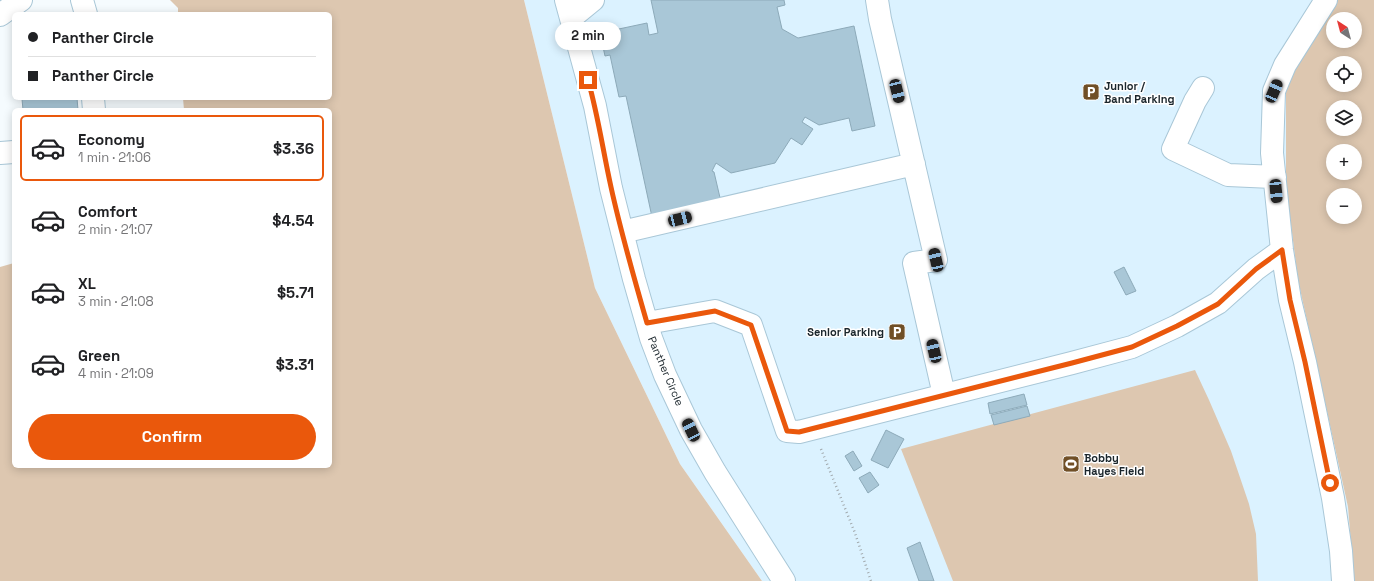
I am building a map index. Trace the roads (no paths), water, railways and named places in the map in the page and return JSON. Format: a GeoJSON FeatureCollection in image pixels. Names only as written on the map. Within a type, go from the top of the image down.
{"type":"FeatureCollection","features":[{"type":"Feature","properties":{"kind":"street"},"geometry":{"type":"LineString","coordinates":[[0,15],[21,0]]}},
{"type":"Feature","properties":{"kind":"street"},"geometry":{"type":"LineString","coordinates":[[82,0],[85,12]]}},
{"type":"Feature","properties":{"kind":"street"},"geometry":{"type":"LineString","coordinates":[[569,9],[593,0]]}},
{"type":"Feature","properties":{"kind":"street"},"geometry":{"type":"LineString","coordinates":[[877,0],[880,19],[936,260],[914,263],[944,395]]}},
{"type":"Feature","properties":{"kind":"street"},"geometry":{"type":"LineString","coordinates":[[1326,0],[1285,65],[1274,91],[1272,153],[1282,250],[1290,300],[1305,362],[1332,498],[1341,551],[1343,581]]}},
{"type":"Feature","properties":{"kind":"street","name":"Panther Circle"},"geometry":{"type":"LineString","coordinates":[[569,9],[595,106],[611,188],[622,232],[647,323],[665,375],[691,430],[715,472],[784,581]]}},
{"type":"Feature","properties":{"kind":"street"},"geometry":{"type":"LineString","coordinates":[[1203,88],[1195,101],[1173,149],[1228,174],[1275,176]]}},
{"type":"Feature","properties":{"kind":"street"},"geometry":{"type":"LineString","coordinates":[[0,153],[12,152]]}},
{"type":"Feature","properties":{"kind":"street"},"geometry":{"type":"LineString","coordinates":[[622,232],[914,164]]}},
{"type":"Feature","properties":{"kind":"street"},"geometry":{"type":"LineString","coordinates":[[647,323],[715,311],[751,325],[787,431],[799,432],[1132,347],[1177,326],[1218,304],[1256,269],[1282,250]]}},
{"type":"Feature","properties":{"kind":"place","name":"Junior / Band Parking"},"geometry":{"type":"Point","coordinates":[1091,92]}},
{"type":"Feature","properties":{"kind":"place","name":"Senior Parking"},"geometry":{"type":"Point","coordinates":[897,332]}},
{"type":"Feature","properties":{"kind":"place","name":"Bobby Hayes Field"},"geometry":{"type":"Point","coordinates":[1071,464]}}]}
